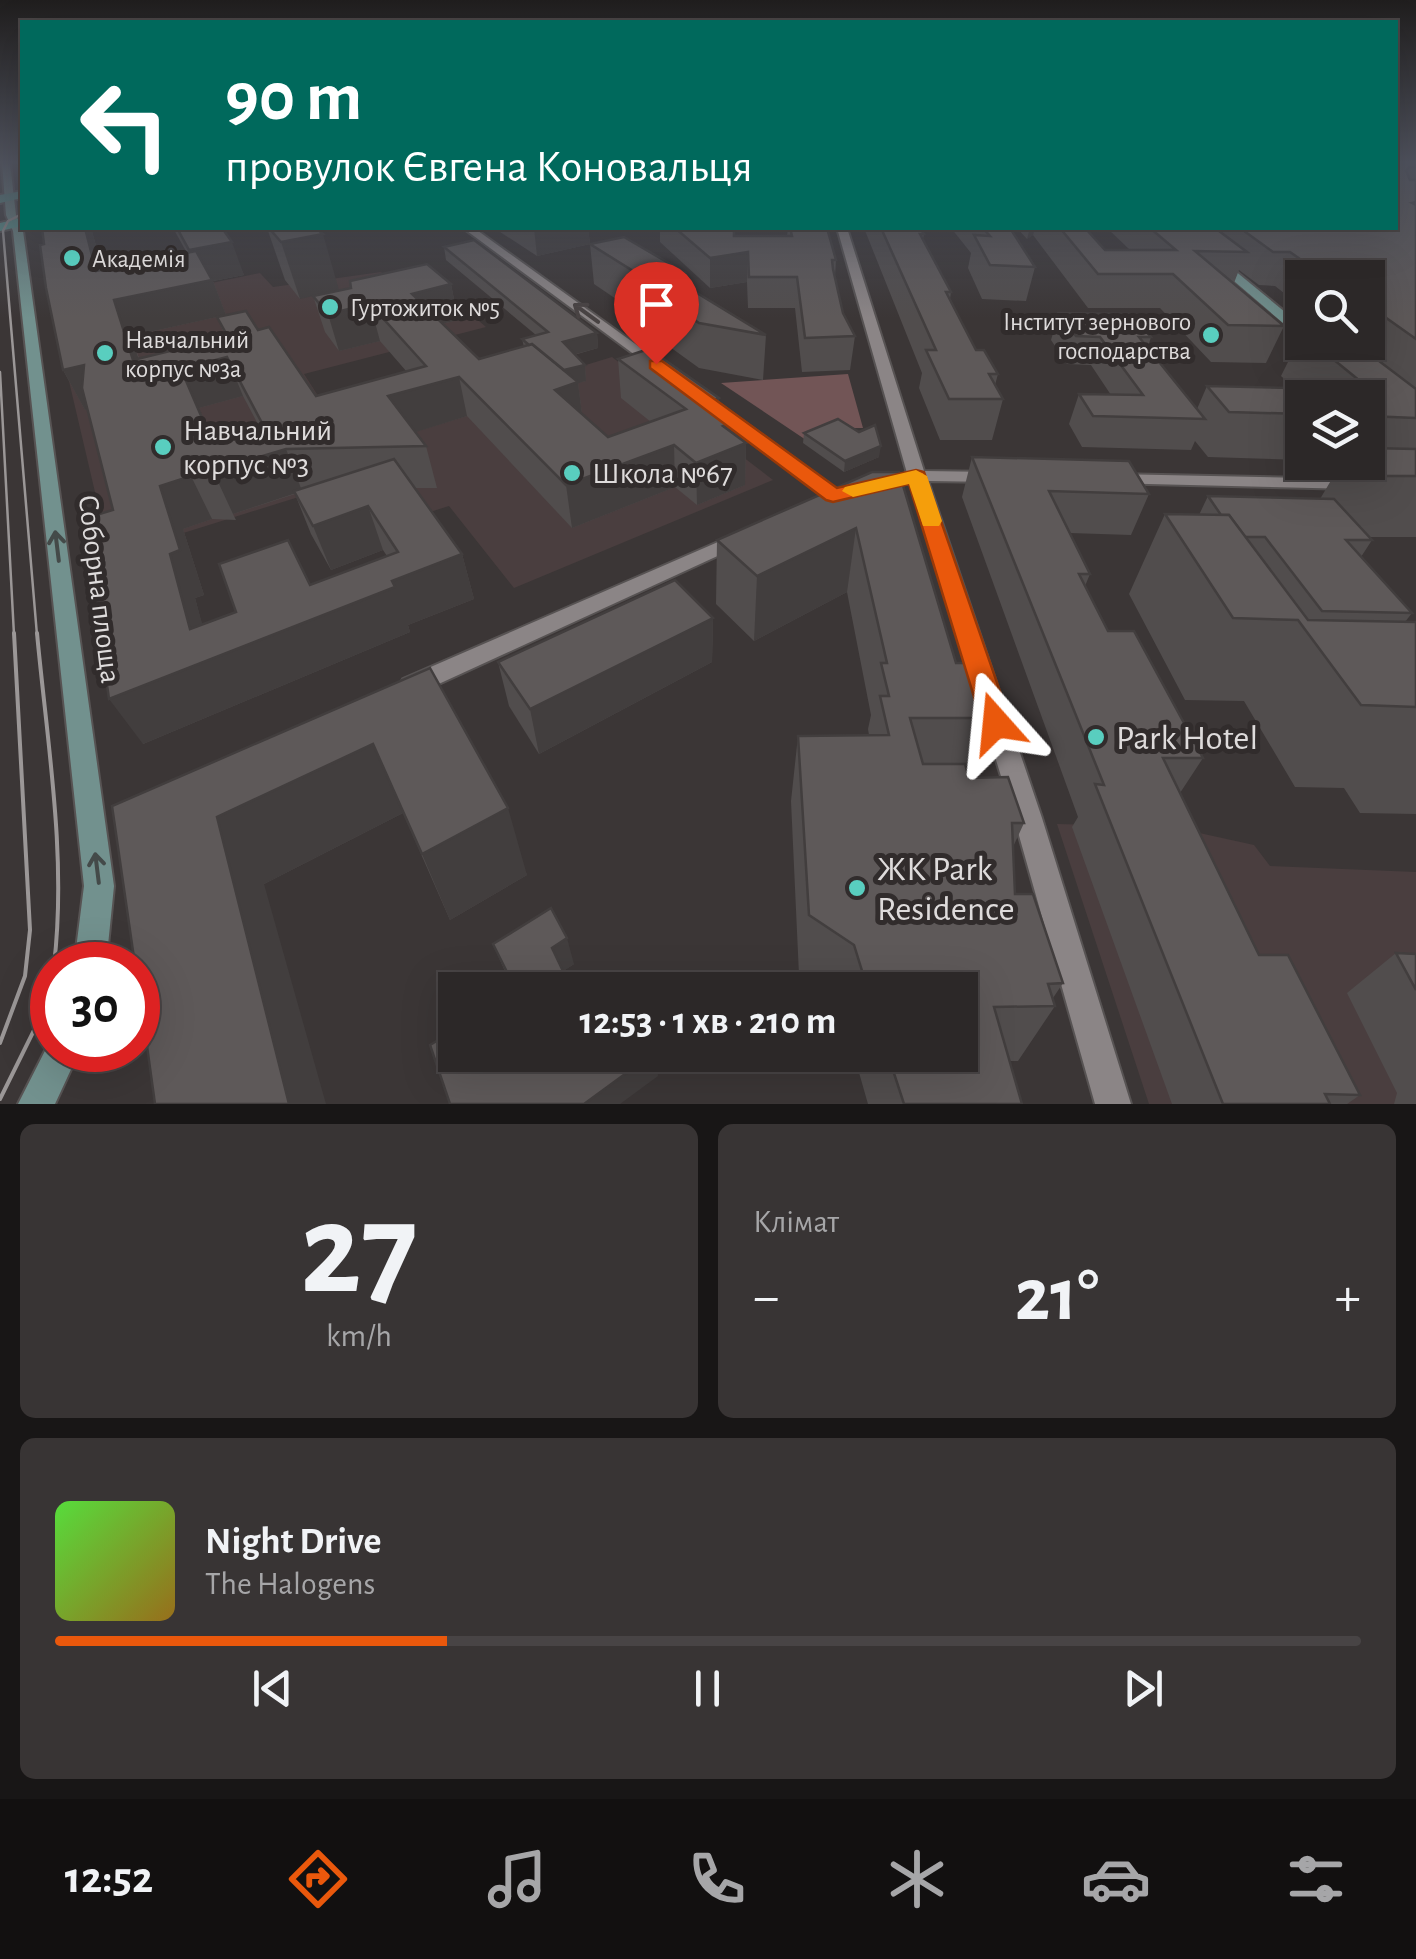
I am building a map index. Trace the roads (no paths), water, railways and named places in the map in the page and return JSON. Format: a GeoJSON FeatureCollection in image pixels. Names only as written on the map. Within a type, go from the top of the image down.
{"type":"FeatureCollection","features":[{"type":"Feature","properties":{"kind":"main road","name":"Соборна площа"},"geometry":{"type":"LineString","coordinates":[[12,224],[99,886],[93,942]]}},
{"type":"Feature","properties":{"kind":"main road"},"geometry":{"type":"LineString","coordinates":[[1179,230],[1285,318]]}},
{"type":"Feature","properties":{"kind":"main road"},"geometry":{"type":"LineString","coordinates":[[36,1104],[52,1072]]}},
{"type":"Feature","properties":{"kind":"street"},"geometry":{"type":"LineString","coordinates":[[471,230],[674,376],[825,499],[916,476],[1018,478]]}},
{"type":"Feature","properties":{"kind":"street"},"geometry":{"type":"LineString","coordinates":[[843,230],[916,476],[1028,818],[1113,1104]]}},
{"type":"Feature","properties":{"kind":"street"},"geometry":{"type":"LineString","coordinates":[[1090,478],[1376,484]]}},
{"type":"Feature","properties":{"kind":"street"},"geometry":{"type":"LineString","coordinates":[[389,696],[768,526]]}},
{"type":"Feature","properties":{"kind":"street"},"geometry":{"type":"LineString","coordinates":[[92,824],[113,814]]}},
{"type":"Feature","properties":{"kind":"tram line"},"geometry":{"type":"LineString","coordinates":[[20,215],[8,221],[3,231],[37,635]]}},
{"type":"Feature","properties":{"kind":"tram line"},"geometry":{"type":"LineString","coordinates":[[0,372],[14,635]]}},
{"type":"Feature","properties":{"kind":"tram line"},"geometry":{"type":"LineString","coordinates":[[0,1043],[25,976],[30,930],[14,633]]}},
{"type":"Feature","properties":{"kind":"tram line"},"geometry":{"type":"LineString","coordinates":[[37,633],[57,841],[56,942]]}},
{"type":"Feature","properties":{"kind":"tram line"},"geometry":{"type":"LineString","coordinates":[[0,1099],[30,1038]]}},
{"type":"Feature","properties":{"kind":"place","name":"Академія"},"geometry":{"type":"Point","coordinates":[72,258]}},
{"type":"Feature","properties":{"kind":"place","name":"Гуртожиток №5"},"geometry":{"type":"Point","coordinates":[330,307]}},
{"type":"Feature","properties":{"kind":"place","name":"Інститут зернового господарства"},"geometry":{"type":"Point","coordinates":[1211,335]}},
{"type":"Feature","properties":{"kind":"place","name":"Навчальний корпус №3а"},"geometry":{"type":"Point","coordinates":[105,353]}},
{"type":"Feature","properties":{"kind":"place","name":"Навчальний корпус №3"},"geometry":{"type":"Point","coordinates":[163,447]}},
{"type":"Feature","properties":{"kind":"place","name":"Школа №67"},"geometry":{"type":"Point","coordinates":[572,473]}},
{"type":"Feature","properties":{"kind":"place","name":"Park Hotel"},"geometry":{"type":"Point","coordinates":[1096,737]}},
{"type":"Feature","properties":{"kind":"place","name":"ЖК Park Residence"},"geometry":{"type":"Point","coordinates":[857,888]}}]}
